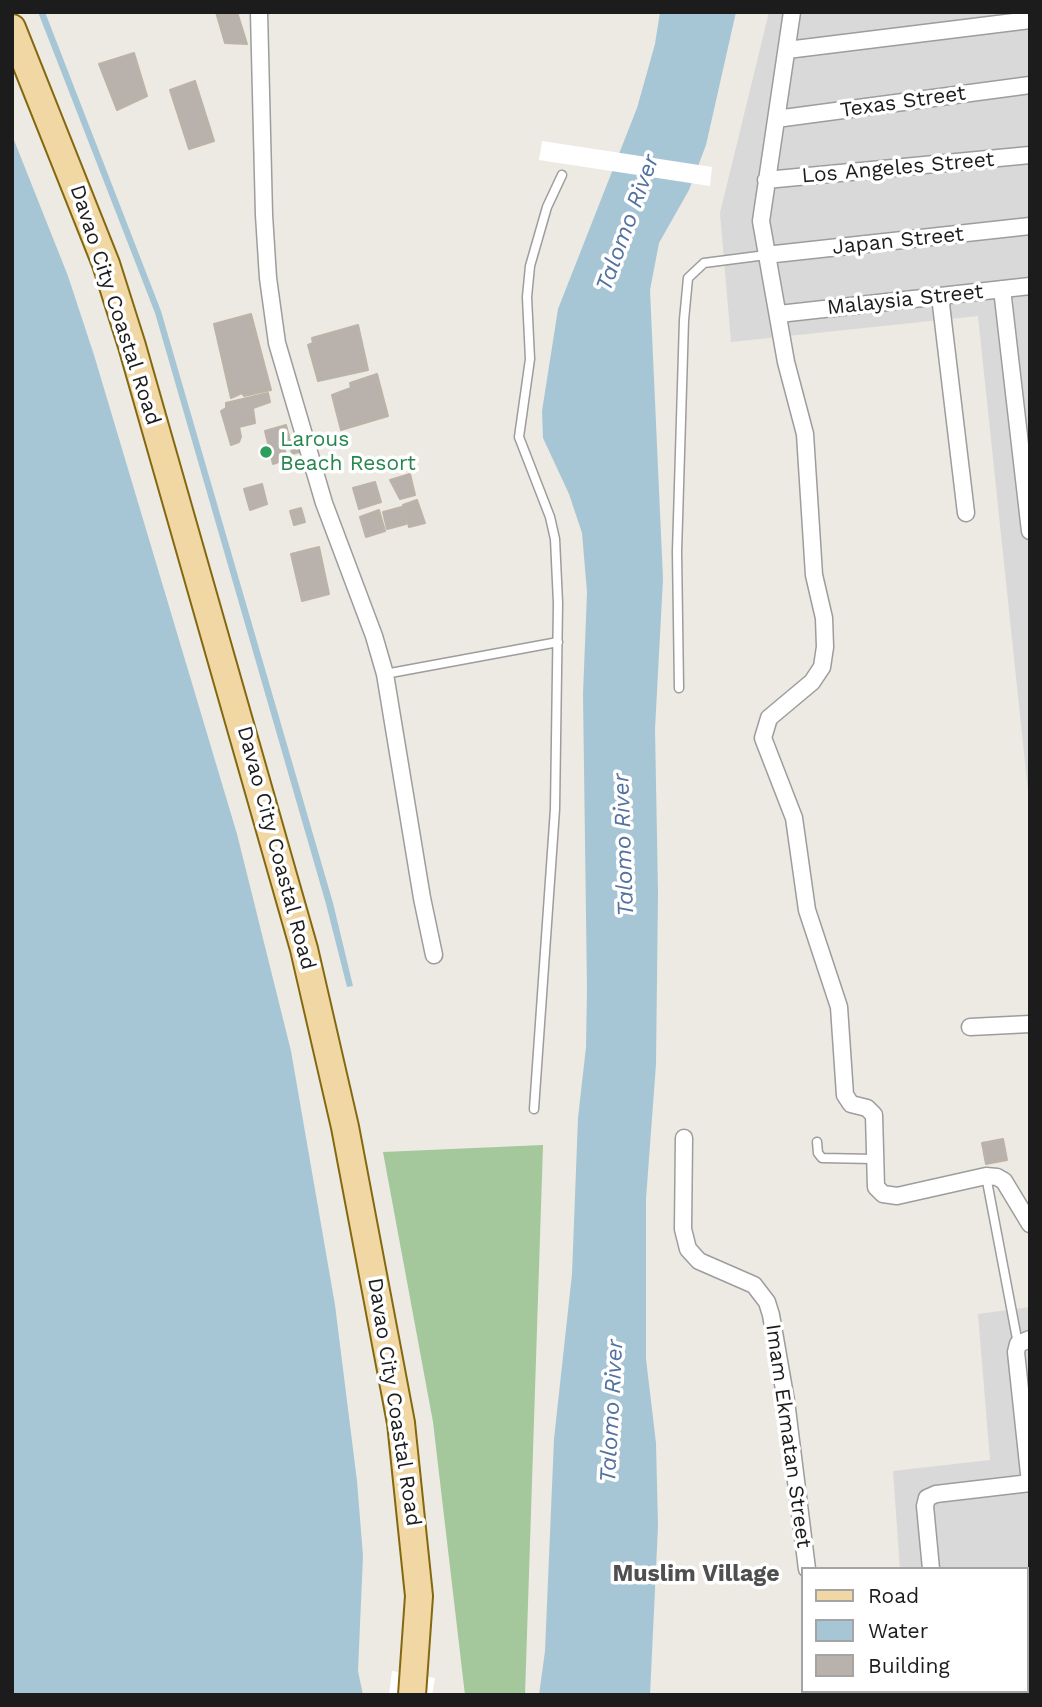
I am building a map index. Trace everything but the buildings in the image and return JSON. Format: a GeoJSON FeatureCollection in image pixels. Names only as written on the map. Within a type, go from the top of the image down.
{"type":"FeatureCollection","features":[{"type":"Feature","properties":{"kind":"main road","name":"Davao City Coastal Road"},"geometry":{"type":"LineString","coordinates":[[12,28],[101,252],[128,335],[304,949],[348,1140],[401,1423],[419,1596],[413,1685]]}},
{"type":"Feature","properties":{"kind":"street"},"geometry":{"type":"LineString","coordinates":[[259,12],[264,215],[268,278],[277,343],[324,503],[374,636],[385,674],[434,955]]}},
{"type":"Feature","properties":{"kind":"street"},"geometry":{"type":"LineString","coordinates":[[792,12],[761,221],[786,362],[805,433],[814,575],[824,618],[825,647],[822,667],[817,675],[769,718],[762,738],[794,818],[807,910],[839,1007],[845,1095],[851,1104],[867,1108],[874,1115],[876,1187],[891,1196],[986,1176],[1004,1181],[1030,1224]]}},
{"type":"Feature","properties":{"kind":"street"},"geometry":{"type":"LineString","coordinates":[[787,50],[965,20],[1030,20]]}},
{"type":"Feature","properties":{"kind":"street","name":"Texas Street"},"geometry":{"type":"LineString","coordinates":[[776,119],[1030,85]]}},
{"type":"Feature","properties":{"kind":"street","name":"Los Angeles Street"},"geometry":{"type":"LineString","coordinates":[[766,180],[1030,155]]}},
{"type":"Feature","properties":{"kind":"street","name":"Japan Street"},"geometry":{"type":"LineString","coordinates":[[766,255],[1030,226]]}},
{"type":"Feature","properties":{"kind":"street","name":"Malaysia Street"},"geometry":{"type":"LineString","coordinates":[[779,314],[1030,286]]}},
{"type":"Feature","properties":{"kind":"street"},"geometry":{"type":"LineString","coordinates":[[1002,289],[1030,531]]}},
{"type":"Feature","properties":{"kind":"street"},"geometry":{"type":"LineString","coordinates":[[940,296],[966,513]]}},
{"type":"Feature","properties":{"kind":"street"},"geometry":{"type":"LineString","coordinates":[[970,1027],[1030,1024]]}},
{"type":"Feature","properties":{"kind":"street","name":"Imam Ekmatan Street"},"geometry":{"type":"LineString","coordinates":[[684,1138],[683,1229],[688,1249],[699,1261],[754,1285],[767,1302],[771,1315],[786,1401],[807,1567]]}},
{"type":"Feature","properties":{"kind":"street"},"geometry":{"type":"LineString","coordinates":[[931,1567],[925,1506],[928,1498],[936,1494],[1030,1483],[1026,1412],[1016,1352],[1024,1342]]}},
{"type":"Feature","properties":{"kind":"lane"},"geometry":{"type":"LineString","coordinates":[[534,1108],[549,922],[558,642],[555,539],[541,489],[519,437],[530,359],[527,297],[530,266],[544,217],[562,175]]}},
{"type":"Feature","properties":{"kind":"lane"},"geometry":{"type":"LineString","coordinates":[[679,688],[677,552],[688,278],[704,263],[766,255]]}},
{"type":"Feature","properties":{"kind":"lane"},"geometry":{"type":"LineString","coordinates":[[385,674],[558,642]]}},
{"type":"Feature","properties":{"kind":"lane"},"geometry":{"type":"LineString","coordinates":[[817,1142],[822,1158],[874,1159]]}},
{"type":"Feature","properties":{"kind":"lane"},"geometry":{"type":"LineString","coordinates":[[986,1176],[1024,1342]]}},
{"type":"Feature","properties":{"kind":"shaded area"},"geometry":{"type":"Polygon","coordinates":[[[769,12],[1030,12],[1030,810],[978,316],[731,342],[720,213],[769,12]]]}},
{"type":"Feature","properties":{"kind":"shaded area"},"geometry":{"type":"Polygon","coordinates":[[[1030,1307],[1030,1695],[908,1695],[1028,1693],[1028,1567],[900,1567],[893,1471],[990,1460],[978,1314],[1030,1307]]]}},
{"type":"Feature","properties":{"kind":"green space"},"geometry":{"type":"Polygon","coordinates":[[[543,1145],[525,1695],[465,1695],[433,1422],[383,1152],[543,1145]]]}},
{"type":"Feature","properties":{"kind":"water"},"geometry":{"type":"Polygon","coordinates":[[[38,12],[45,12],[161,311],[333,903],[353,986],[347,987],[326,904],[155,313],[38,12]]]}},
{"type":"Feature","properties":{"kind":"water","name":"Talomo River"},"geometry":{"type":"Polygon","coordinates":[[[660,12],[736,12],[706,145],[689,190],[659,243],[650,290],[663,579],[655,729],[658,892],[656,1064],[646,1199],[646,1359],[656,1443],[658,1526],[650,1695],[539,1695],[545,1651],[554,1439],[572,1274],[578,1118],[586,1047],[587,990],[583,694],[587,592],[582,533],[569,494],[543,438],[542,411],[558,309],[637,108],[655,44],[660,12]]]}},
{"type":"Feature","properties":{"kind":"water"},"geometry":{"type":"Polygon","coordinates":[[[12,135],[68,276],[94,355],[237,834],[291,1051],[335,1305],[357,1481],[363,1556],[358,1671],[363,1695],[12,1695],[12,135]]]}},
{"type":"Feature","properties":{"kind":"pier"},"geometry":{"type":"Polygon","coordinates":[[[542,141],[712,167],[710,186],[539,160],[542,141]]]}},
{"type":"Feature","properties":{"kind":"pier"},"geometry":{"type":"Polygon","coordinates":[[[392,1671],[435,1678],[432,1695],[389,1695],[392,1671]]]}},
{"type":"Feature","properties":{"kind":"place","name":"Larous Beach Resort"},"geometry":{"type":"Point","coordinates":[266,452]}},
{"type":"Feature","properties":{"kind":"district","name":"Muslim Village"},"geometry":{"type":"Point","coordinates":[696,1574]}}]}
